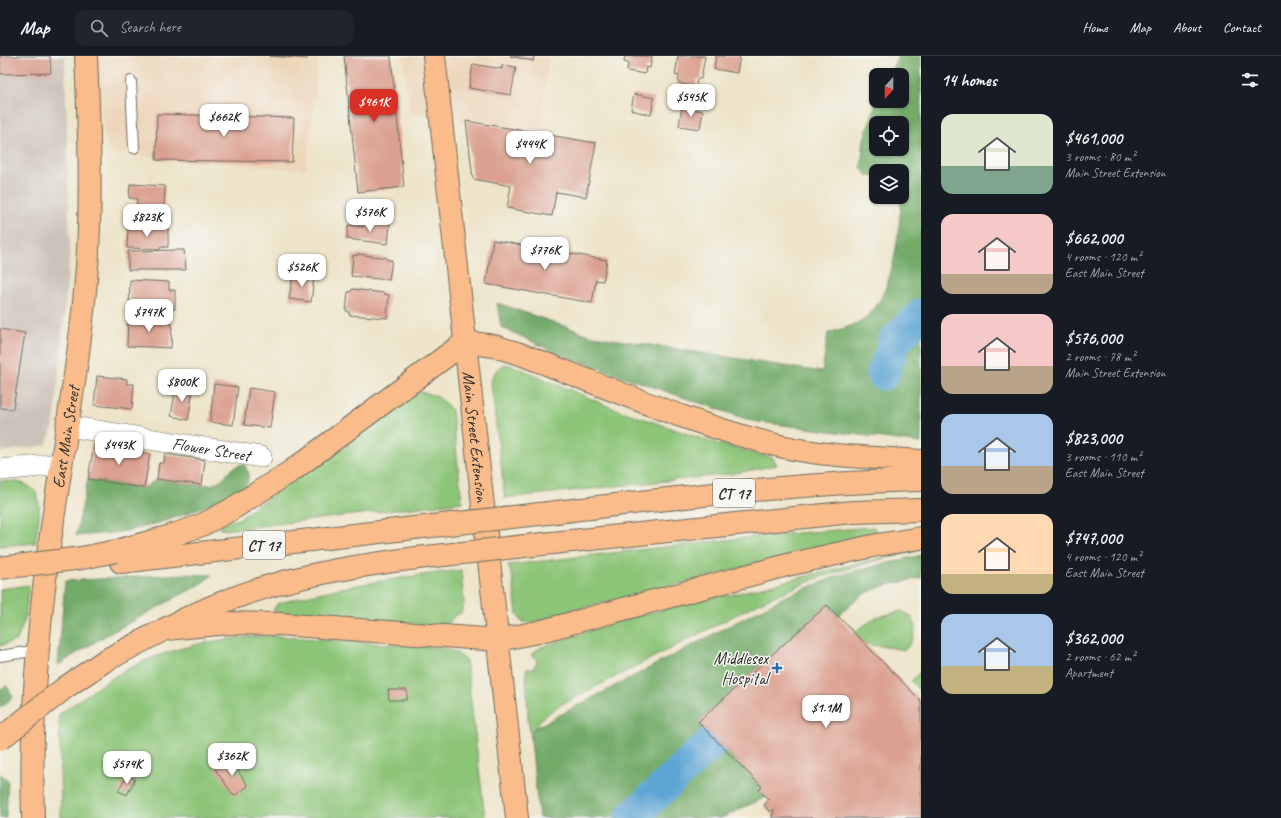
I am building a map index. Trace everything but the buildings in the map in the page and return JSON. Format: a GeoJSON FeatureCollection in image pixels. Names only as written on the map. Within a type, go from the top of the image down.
{"type":"FeatureCollection","features":[{"type":"Feature","properties":{"kind":"main road","name":"East Main Street"},"geometry":{"type":"LineString","coordinates":[[33,818],[33,736],[38,650],[45,583],[61,464],[80,340],[87,268],[90,208],[86,56]]}},
{"type":"Feature","properties":{"kind":"main road","name":"Main Street Extension"},"geometry":{"type":"LineString","coordinates":[[434,56],[517,818]]}},
{"type":"Feature","properties":{"kind":"main road"},"geometry":{"type":"LineString","coordinates":[[0,569],[82,558],[115,557],[195,527],[232,509],[293,470],[465,342],[494,346],[523,355],[694,419],[780,446],[840,455],[921,461]]}},
{"type":"Feature","properties":{"kind":"main road","name":"CT 17"},"geometry":{"type":"LineString","coordinates":[[115,557],[414,528],[765,489],[853,482],[921,480]]}},
{"type":"Feature","properties":{"kind":"main road","name":"CT 17"},"geometry":{"type":"LineString","coordinates":[[0,739],[66,687],[106,660],[166,629],[230,599],[290,579],[353,566],[552,543],[853,512],[921,510]]}},
{"type":"Feature","properties":{"kind":"main road"},"geometry":{"type":"LineString","coordinates":[[166,629],[229,623],[279,624],[498,640],[538,632],[788,565],[877,545],[921,538]]}},
{"type":"Feature","properties":{"kind":"street","name":"Flower Street"},"geometry":{"type":"LineString","coordinates":[[67,426],[261,458]]}},
{"type":"Feature","properties":{"kind":"street"},"geometry":{"type":"LineString","coordinates":[[0,470],[61,464]]}},
{"type":"Feature","properties":{"kind":"lane"},"geometry":{"type":"LineString","coordinates":[[131,81],[134,148]]}},
{"type":"Feature","properties":{"kind":"lane"},"geometry":{"type":"LineString","coordinates":[[0,656],[38,650]]}},
{"type":"Feature","properties":{"kind":"shaded area"},"geometry":{"type":"Polygon","coordinates":[[[0,56],[65,56],[70,249],[54,425],[46,445],[0,452],[0,56]]]}},
{"type":"Feature","properties":{"kind":"shaded area"},"geometry":{"type":"Polygon","coordinates":[[[89,56],[319,56],[306,170],[109,153],[89,56]]]}},
{"type":"Feature","properties":{"kind":"shaded area"},"geometry":{"type":"Polygon","coordinates":[[[403,56],[548,56],[540,130],[410,112],[403,56]]]}},
{"type":"Feature","properties":{"kind":"green space"},"geometry":{"type":"Polygon","coordinates":[[[898,56],[921,56],[921,443],[752,421],[561,355],[501,327],[497,303],[593,336],[822,372],[828,333],[843,329],[865,318],[876,306],[885,290],[896,249],[901,204],[909,204],[909,164],[869,164],[869,176],[861,168],[864,139],[869,124],[869,156],[909,156],[909,116],[872,116],[875,108],[909,108],[909,68],[892,68],[898,56]]]}},
{"type":"Feature","properties":{"kind":"green space"},"geometry":{"type":"Polygon","coordinates":[[[504,364],[511,365],[610,407],[708,441],[773,458],[777,465],[731,474],[505,498],[491,382],[495,372],[504,364]]]}},
{"type":"Feature","properties":{"kind":"green space"},"geometry":{"type":"Polygon","coordinates":[[[421,392],[437,396],[452,410],[462,502],[225,530],[220,529],[222,523],[239,519],[405,397],[421,392]]]}},
{"type":"Feature","properties":{"kind":"green space"},"geometry":{"type":"Polygon","coordinates":[[[244,464],[249,474],[246,487],[204,506],[175,518],[146,527],[117,532],[76,536],[88,479],[144,488],[157,479],[196,485],[211,485],[220,480],[235,467],[244,464]]]}},
{"type":"Feature","properties":{"kind":"green space"},"geometry":{"type":"Polygon","coordinates":[[[0,481],[16,482],[27,485],[34,490],[38,498],[39,507],[39,518],[35,543],[0,546],[0,481]]]}},
{"type":"Feature","properties":{"kind":"green space"},"geometry":{"type":"Polygon","coordinates":[[[874,527],[877,534],[563,613],[532,623],[522,622],[517,614],[513,579],[508,565],[760,536],[874,527]]]}},
{"type":"Feature","properties":{"kind":"green space"},"geometry":{"type":"Polygon","coordinates":[[[921,550],[874,561],[815,579],[765,600],[558,706],[540,720],[531,741],[528,718],[526,669],[533,669],[538,659],[531,655],[539,648],[620,621],[715,596],[730,595],[884,557],[921,550]]]}},
{"type":"Feature","properties":{"kind":"green space"},"geometry":{"type":"Polygon","coordinates":[[[921,555],[921,578],[883,586],[862,595],[838,616],[826,605],[698,722],[762,787],[759,790],[766,797],[721,818],[539,818],[531,741],[533,729],[786,596],[843,574],[921,555]]]}},
{"type":"Feature","properties":{"kind":"green space"},"geometry":{"type":"Polygon","coordinates":[[[461,570],[464,603],[461,613],[455,615],[449,623],[434,625],[287,614],[273,611],[277,604],[322,592],[345,587],[461,570]]]}},
{"type":"Feature","properties":{"kind":"green space"},"geometry":{"type":"Polygon","coordinates":[[[185,574],[212,575],[199,585],[105,636],[58,665],[65,581],[185,574]]]}},
{"type":"Feature","properties":{"kind":"green space"},"geometry":{"type":"Polygon","coordinates":[[[29,585],[25,619],[17,640],[0,646],[0,589],[29,585]]]}},
{"type":"Feature","properties":{"kind":"green space"},"geometry":{"type":"Polygon","coordinates":[[[901,611],[911,616],[915,625],[913,638],[905,650],[866,644],[854,632],[877,617],[901,611]]]}},
{"type":"Feature","properties":{"kind":"green space"},"geometry":{"type":"Polygon","coordinates":[[[273,636],[444,648],[457,653],[466,660],[485,818],[61,818],[59,714],[124,671],[167,653],[219,640],[273,636]]]}},
{"type":"Feature","properties":{"kind":"green space"},"geometry":{"type":"Polygon","coordinates":[[[921,671],[921,692],[911,681],[921,671]]]}},
{"type":"Feature","properties":{"kind":"green space"},"geometry":{"type":"Polygon","coordinates":[[[7,686],[13,697],[0,708],[0,689],[7,686]]]}},
{"type":"Feature","properties":{"kind":"green space"},"geometry":{"type":"Polygon","coordinates":[[[0,774],[8,780],[6,818],[0,818],[0,774]]]}},
{"type":"Feature","properties":{"kind":"waterway"},"geometry":{"type":"LineString","coordinates":[[883,374],[895,340],[921,315]]}},
{"type":"Feature","properties":{"kind":"waterway"},"geometry":{"type":"LineString","coordinates":[[631,818],[715,739]]}},
{"type":"Feature","properties":{"kind":"place","name":"Middlesex Hospital"},"geometry":{"type":"Point","coordinates":[777,668]}}]}
